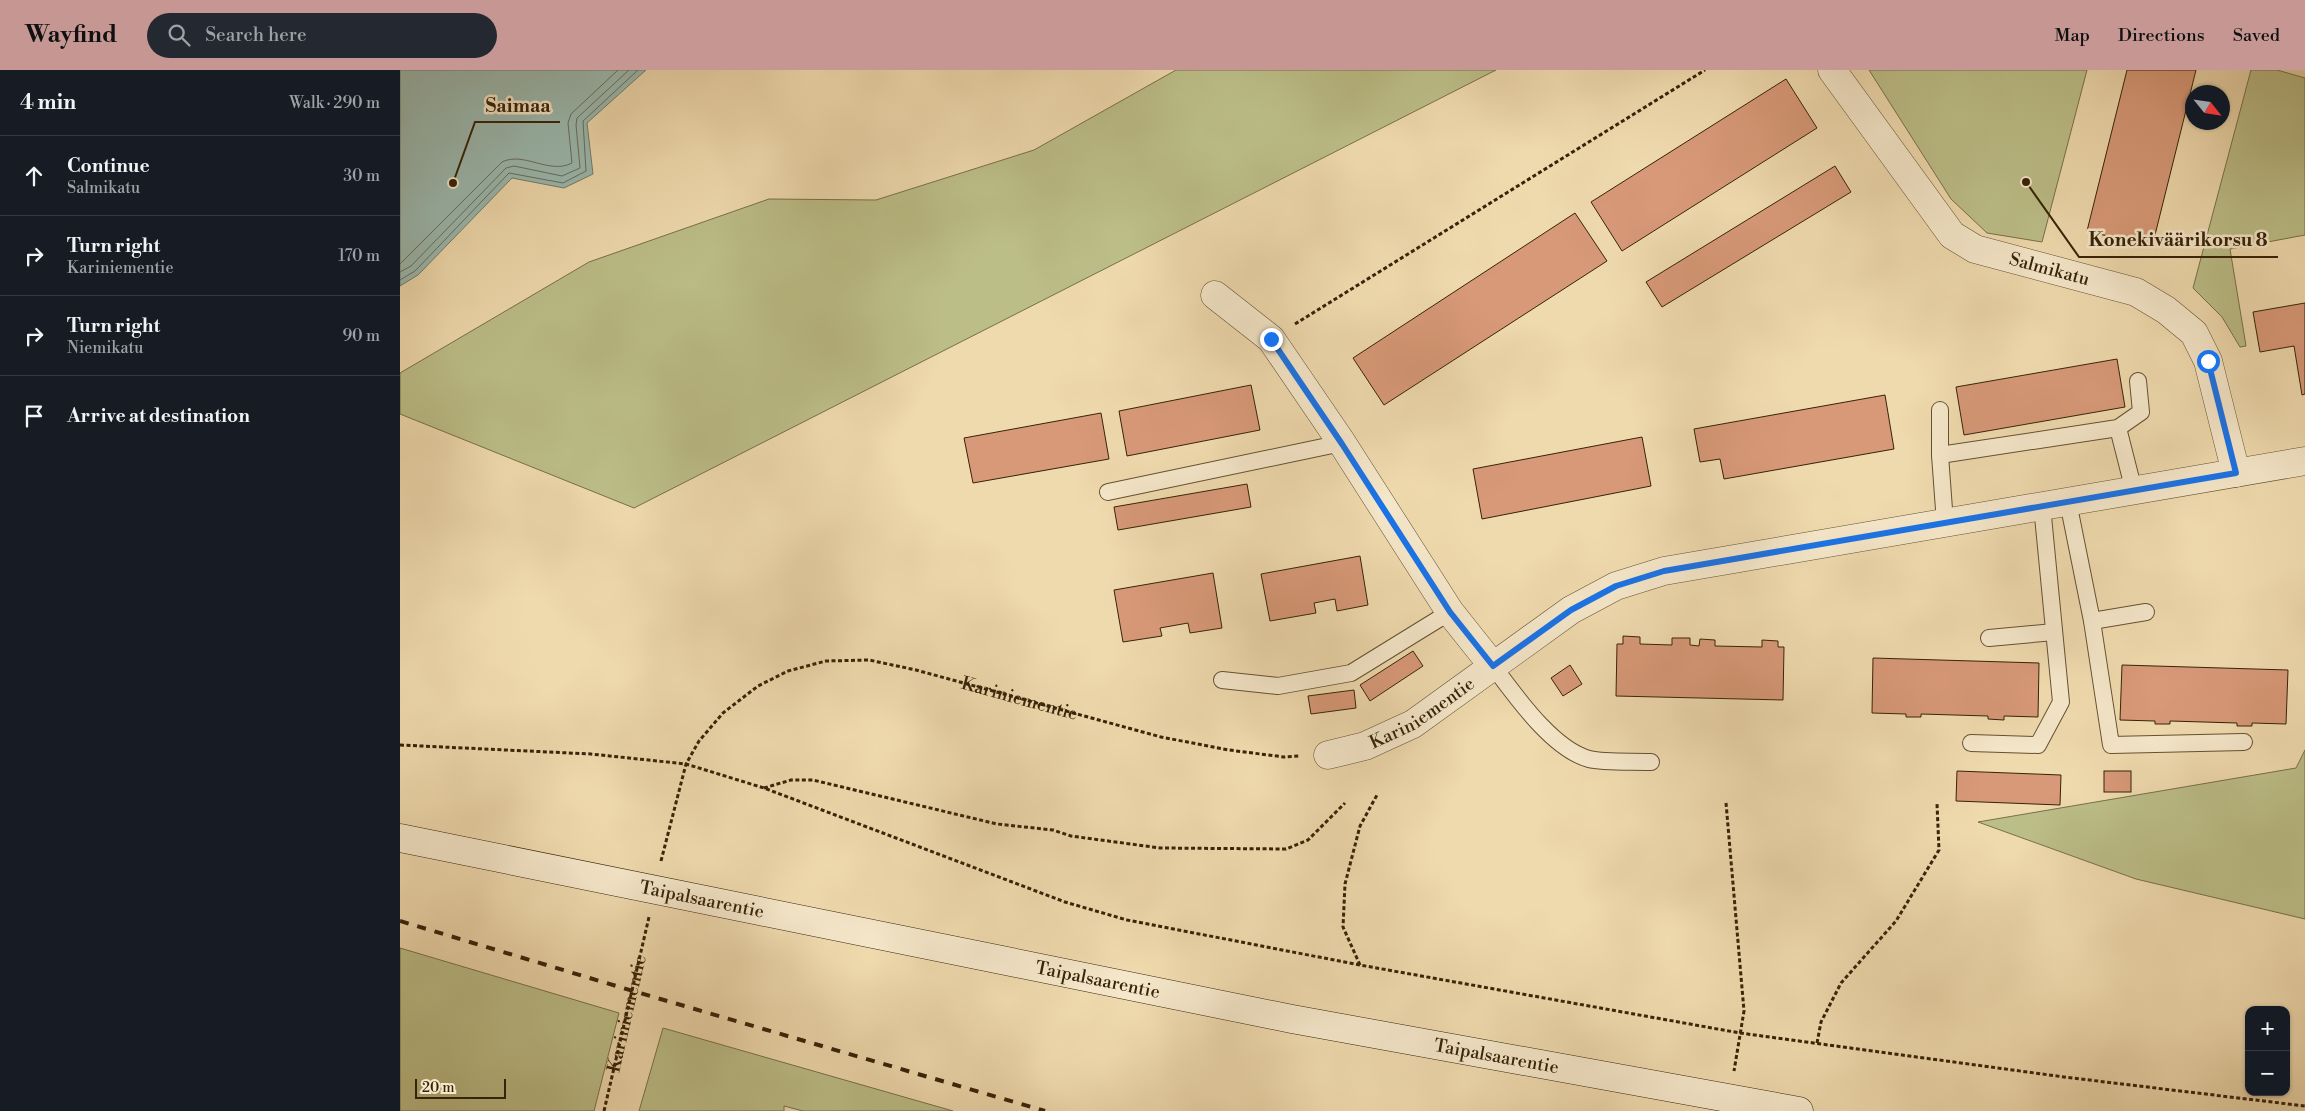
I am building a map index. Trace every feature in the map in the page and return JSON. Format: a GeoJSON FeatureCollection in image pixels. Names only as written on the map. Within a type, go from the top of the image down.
{"type":"FeatureCollection","features":[{"type":"Feature","properties":{"kind":"street","name":"Salmikatu"},"geometry":{"type":"LineString","coordinates":[[1832,70],[1952,236],[1975,249],[2136,292],[2166,310],[2194,333],[2208,361],[2236,473]]}},
{"type":"Feature","properties":{"kind":"street"},"geometry":{"type":"LineString","coordinates":[[1215,296],[1271,339],[1342,444],[1450,612],[1493,666]]}},
{"type":"Feature","properties":{"kind":"street","name":"Kariniementie"},"geometry":{"type":"LineString","coordinates":[[1328,755],[1365,746],[1413,724],[1571,610],[1616,586],[1654,574],[2305,461]]}},
{"type":"Feature","properties":{"kind":"street","name":"Taipalsaarentie"},"geometry":{"type":"LineString","coordinates":[[400,838],[1292,1019],[1799,1111]]}},
{"type":"Feature","properties":{"kind":"lane"},"geometry":{"type":"LineString","coordinates":[[1940,454],[2118,428],[2141,412],[2138,381]]}},
{"type":"Feature","properties":{"kind":"lane"},"geometry":{"type":"LineString","coordinates":[[1940,410],[1940,454],[1945,522]]}},
{"type":"Feature","properties":{"kind":"lane"},"geometry":{"type":"LineString","coordinates":[[2118,428],[2134,491]]}},
{"type":"Feature","properties":{"kind":"lane"},"geometry":{"type":"LineString","coordinates":[[1108,492],[1342,444]]}},
{"type":"Feature","properties":{"kind":"lane"},"geometry":{"type":"LineString","coordinates":[[2055,504],[2092,621],[2111,745],[2244,742]]}},
{"type":"Feature","properties":{"kind":"lane"},"geometry":{"type":"LineString","coordinates":[[1971,743],[2038,745],[2061,702],[2054,632],[2055,504]]}},
{"type":"Feature","properties":{"kind":"lane"},"geometry":{"type":"LineString","coordinates":[[1222,680],[1278,686],[1351,673],[1450,612]]}},
{"type":"Feature","properties":{"kind":"lane"},"geometry":{"type":"LineString","coordinates":[[2092,621],[2146,612]]}},
{"type":"Feature","properties":{"kind":"lane"},"geometry":{"type":"LineString","coordinates":[[1989,638],[2054,632]]}},
{"type":"Feature","properties":{"kind":"lane"},"geometry":{"type":"LineString","coordinates":[[1493,666],[1531,717],[1568,748],[1589,759],[1651,762]]}},
{"type":"Feature","properties":{"kind":"path"},"geometry":{"type":"LineString","coordinates":[[1271,339],[1704,70]]}},
{"type":"Feature","properties":{"kind":"path","name":"Kariniementie"},"geometry":{"type":"LineString","coordinates":[[660,866],[686,764],[699,741],[723,713],[758,686],[788,671],[826,662],[869,660],[916,670],[1162,737],[1230,750],[1284,757],[1328,755]]}},
{"type":"Feature","properties":{"kind":"path"},"geometry":{"type":"LineString","coordinates":[[400,745],[592,754],[686,764],[764,788],[1065,902],[1127,920],[1360,965],[1740,1032],[2054,1076],[2305,1106]]}},
{"type":"Feature","properties":{"kind":"path"},"geometry":{"type":"LineString","coordinates":[[764,788],[791,780],[813,780],[997,824],[1053,830],[1071,836],[1160,848],[1286,849],[1308,840],[1345,803]]}},
{"type":"Feature","properties":{"kind":"path"},"geometry":{"type":"LineString","coordinates":[[1360,965],[1343,927],[1345,884],[1360,826],[1376,795]]}},
{"type":"Feature","properties":{"kind":"path"},"geometry":{"type":"LineString","coordinates":[[1726,803],[1744,1011],[1730,1098]]}},
{"type":"Feature","properties":{"kind":"path"},"geometry":{"type":"LineString","coordinates":[[1817,1043],[1821,1022],[1841,983],[1896,921],[1939,850],[1937,804]]}},
{"type":"Feature","properties":{"kind":"path","name":"Kariniementie"},"geometry":{"type":"LineString","coordinates":[[604,1111],[649,916]]}},
{"type":"Feature","properties":{"kind":"green space"},"geometry":{"type":"Polygon","coordinates":[[[1176,70],[1496,70],[634,508],[400,414],[400,373],[589,262],[769,199],[876,200],[1034,150],[1176,70]]]}},
{"type":"Feature","properties":{"kind":"green space"},"geometry":{"type":"Polygon","coordinates":[[[1869,70],[2087,70],[2042,242],[1987,233],[1951,199],[1869,70]]]}},
{"type":"Feature","properties":{"kind":"green space"},"geometry":{"type":"Polygon","coordinates":[[[2251,70],[2277,70],[2305,78],[2305,235],[2230,249],[2246,346],[2240,347],[2222,317],[2193,288],[2251,70]]]}},
{"type":"Feature","properties":{"kind":"green space"},"geometry":{"type":"Polygon","coordinates":[[[2305,750],[2305,919],[2136,879],[1978,822],[2296,768],[2305,750]]]}},
{"type":"Feature","properties":{"kind":"green space"},"geometry":{"type":"Polygon","coordinates":[[[400,948],[619,1013],[594,1111],[400,1111],[400,948]]]}},
{"type":"Feature","properties":{"kind":"green space"},"geometry":{"type":"Polygon","coordinates":[[[663,1028],[953,1111],[803,1111],[784,1106],[784,1111],[639,1111],[663,1028]]]}},
{"type":"Feature","properties":{"kind":"water"},"geometry":{"type":"Polygon","coordinates":[[[400,70],[646,70],[587,123],[593,174],[564,188],[512,178],[418,275],[400,286],[400,70]]]}},
{"type":"Feature","properties":{"kind":"building"},"geometry":{"type":"Polygon","coordinates":[[[2127,70],[2196,70],[2192,85],[2185,85],[2185,114],[2152,247],[2087,231],[2127,70]]]}},
{"type":"Feature","properties":{"kind":"building"},"geometry":{"type":"Polygon","coordinates":[[[1786,79],[1817,128],[1622,251],[1591,202],[1786,79]]]}},
{"type":"Feature","properties":{"kind":"building"},"geometry":{"type":"Polygon","coordinates":[[[1835,166],[1851,192],[1662,307],[1646,282],[1835,166]]]}},
{"type":"Feature","properties":{"kind":"building"},"geometry":{"type":"Polygon","coordinates":[[[1575,213],[1607,261],[1384,405],[1353,358],[1575,213]]]}},
{"type":"Feature","properties":{"kind":"building"},"geometry":{"type":"Polygon","coordinates":[[[2305,303],[2305,394],[2302,395],[2294,346],[2260,352],[2253,312],[2305,303]]]}},
{"type":"Feature","properties":{"kind":"building"},"geometry":{"type":"Polygon","coordinates":[[[2117,359],[2125,407],[1964,435],[1956,387],[2117,359]]]}},
{"type":"Feature","properties":{"kind":"building"},"geometry":{"type":"Polygon","coordinates":[[[1251,385],[1260,430],[1127,456],[1119,411],[1251,385]]]}},
{"type":"Feature","properties":{"kind":"building"},"geometry":{"type":"Polygon","coordinates":[[[1885,395],[1894,449],[1724,479],[1720,459],[1700,462],[1694,429],[1885,395]]]}},
{"type":"Feature","properties":{"kind":"building"},"geometry":{"type":"Polygon","coordinates":[[[1101,413],[1109,459],[973,483],[964,438],[1101,413]]]}},
{"type":"Feature","properties":{"kind":"building"},"geometry":{"type":"Polygon","coordinates":[[[1642,437],[1651,486],[1482,519],[1473,469],[1642,437]]]}},
{"type":"Feature","properties":{"kind":"building"},"geometry":{"type":"Polygon","coordinates":[[[1247,484],[1251,507],[1118,530],[1114,507],[1247,484]]]}},
{"type":"Feature","properties":{"kind":"building"},"geometry":{"type":"Polygon","coordinates":[[[1360,556],[1368,605],[1337,611],[1335,599],[1314,603],[1316,613],[1270,621],[1261,574],[1360,556]]]}},
{"type":"Feature","properties":{"kind":"building"},"geometry":{"type":"Polygon","coordinates":[[[1213,573],[1222,628],[1190,633],[1188,623],[1160,628],[1162,636],[1123,642],[1114,590],[1213,573]]]}},
{"type":"Feature","properties":{"kind":"building"},"geometry":{"type":"Polygon","coordinates":[[[1623,636],[1640,637],[1640,644],[1672,645],[1672,638],[1690,638],[1690,645],[1699,646],[1700,639],[1715,640],[1715,646],[1762,647],[1762,640],[1778,641],[1778,647],[1784,647],[1783,700],[1616,696],[1617,644],[1623,644],[1623,636]]]}},
{"type":"Feature","properties":{"kind":"building"},"geometry":{"type":"Polygon","coordinates":[[[1413,651],[1423,666],[1370,701],[1360,685],[1413,651]]]}},
{"type":"Feature","properties":{"kind":"building"},"geometry":{"type":"Polygon","coordinates":[[[1873,658],[2039,663],[2038,717],[2004,716],[2004,720],[1988,719],[1988,716],[1921,714],[1921,717],[1906,717],[1906,714],[1872,713],[1873,658]]]}},
{"type":"Feature","properties":{"kind":"building"},"geometry":{"type":"Polygon","coordinates":[[[1570,665],[1582,684],[1563,696],[1551,678],[1570,665]]]}},
{"type":"Feature","properties":{"kind":"building"},"geometry":{"type":"Polygon","coordinates":[[[2122,665],[2288,670],[2286,724],[2252,723],[2252,726],[2237,726],[2237,723],[2170,721],[2170,724],[2155,724],[2155,721],[2120,720],[2122,665]]]}},
{"type":"Feature","properties":{"kind":"building"},"geometry":{"type":"Polygon","coordinates":[[[1354,690],[1356,708],[1311,714],[1308,696],[1354,690]]]}},
{"type":"Feature","properties":{"kind":"building"},"geometry":{"type":"Polygon","coordinates":[[[1957,771],[2061,775],[2060,805],[1956,801],[1957,771]]]}},
{"type":"Feature","properties":{"kind":"building"},"geometry":{"type":"Polygon","coordinates":[[[2104,771],[2131,771],[2131,792],[2104,792],[2104,771]]]}},
{"type":"Feature","properties":{"kind":"railway"},"geometry":{"type":"LineString","coordinates":[[400,921],[1045,1111]]}},
{"type":"Feature","properties":{"kind":"place","name":"Konekiväärikorsu 8"},"geometry":{"type":"Point","coordinates":[2026,182]}},
{"type":"Feature","properties":{"kind":"place","name":"Saimaa"},"geometry":{"type":"Point","coordinates":[453,183]}},
{"type":"Feature","properties":{"kind":"route"},"geometry":{"type":"LineString","coordinates":[[1271,339],[1342,444],[1450,612],[1493,666],[1571,610],[1616,586],[1664,571],[2236,473],[2208,361]]}}]}
